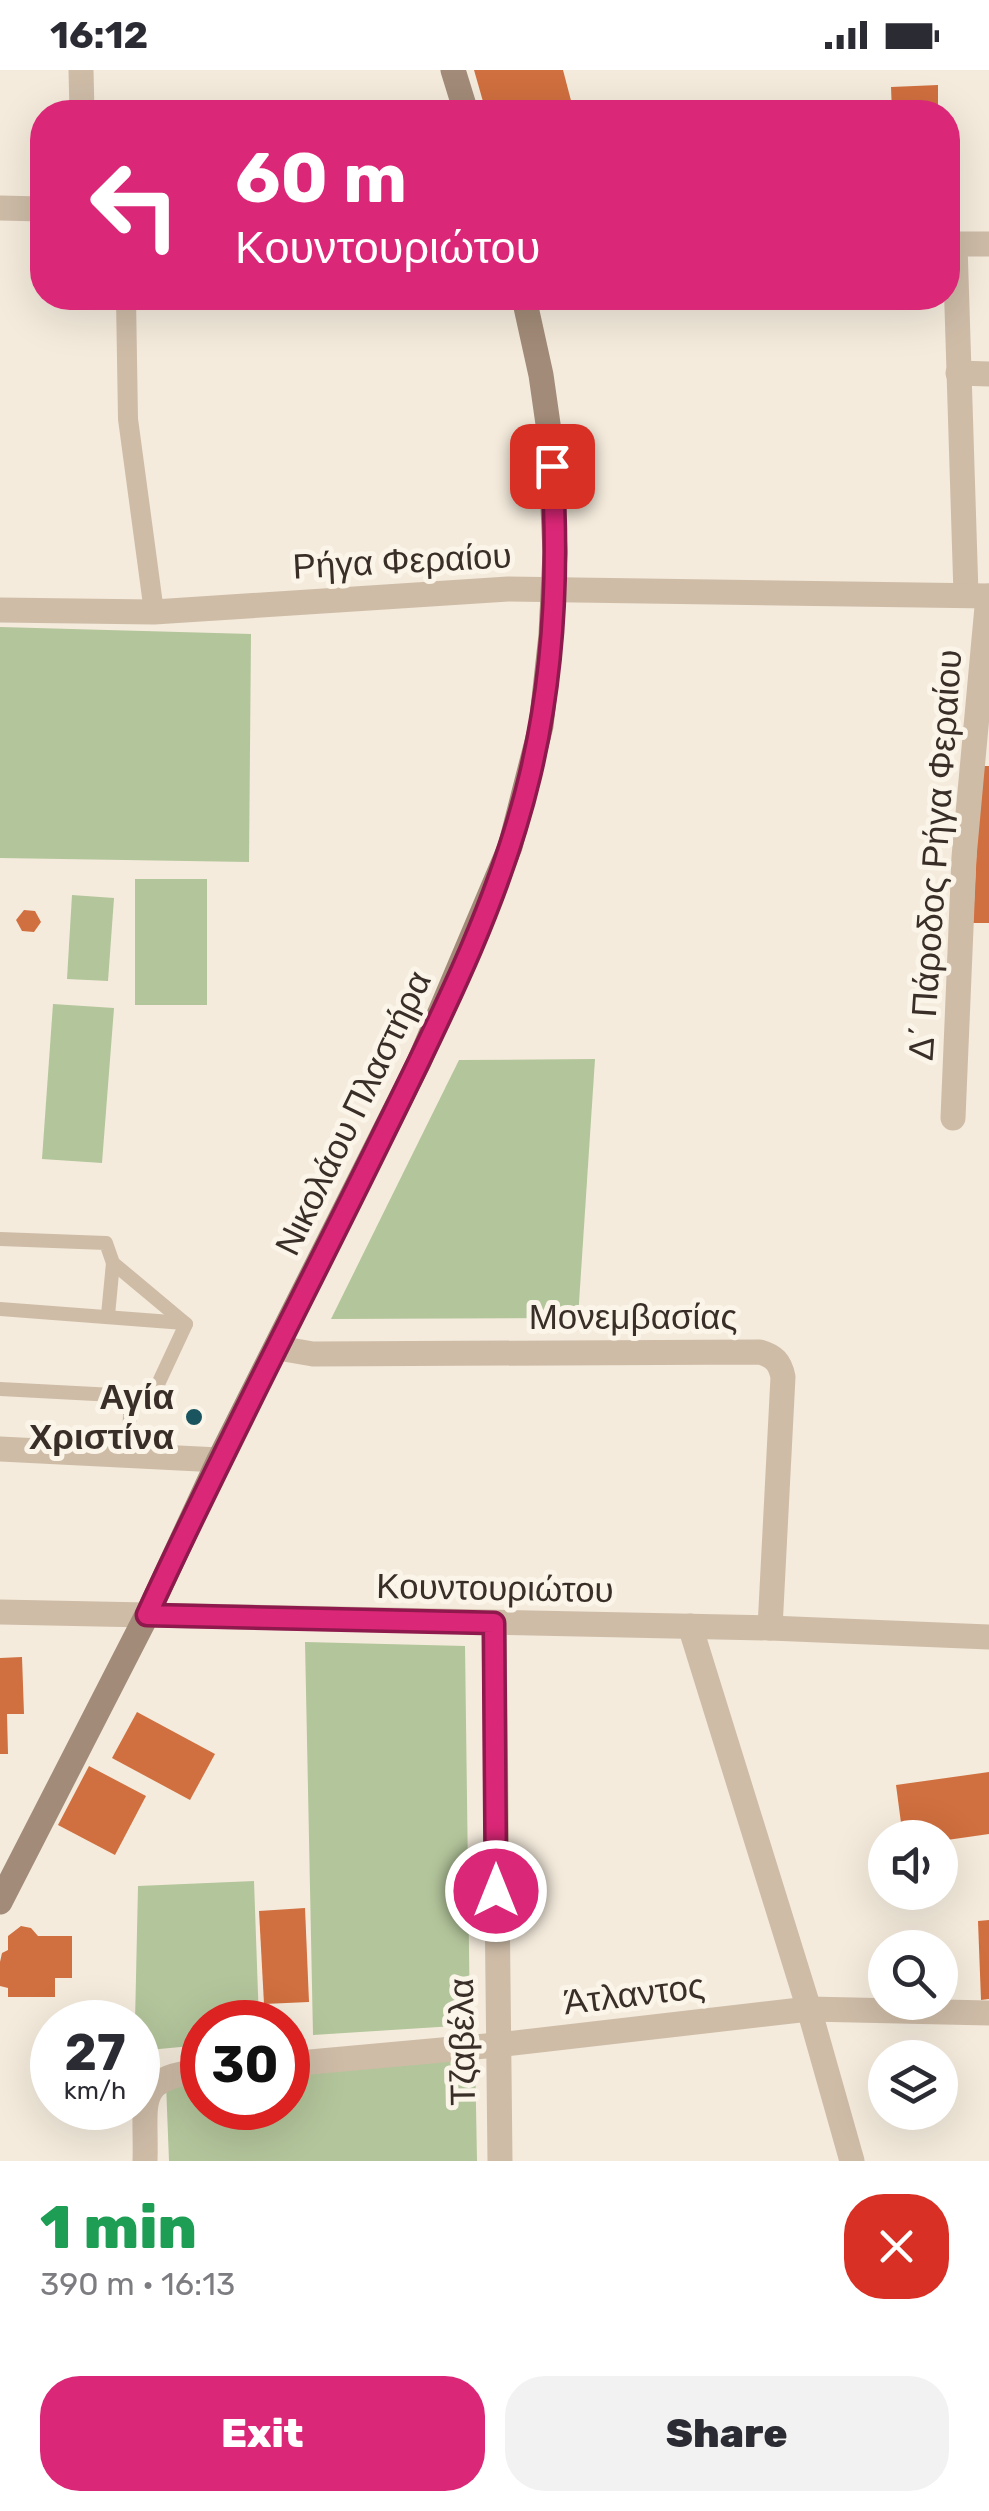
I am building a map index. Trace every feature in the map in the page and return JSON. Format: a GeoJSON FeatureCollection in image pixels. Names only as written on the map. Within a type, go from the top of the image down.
{"type":"FeatureCollection","features":[{"type":"Feature","properties":{"kind":"main road"},"geometry":{"type":"LineString","coordinates":[[453,70],[462,100]]}},
{"type":"Feature","properties":{"kind":"main road","name":"Νικολάου Πλαστήρα"},"geometry":{"type":"LineString","coordinates":[[1,1898],[147,1615],[219,1460],[419,1062],[510,847],[541,726],[554,589],[550,438],[527,310]]}},
{"type":"Feature","properties":{"kind":"street"},"geometry":{"type":"LineString","coordinates":[[81,70],[82,100]]}},
{"type":"Feature","properties":{"kind":"street"},"geometry":{"type":"LineString","coordinates":[[0,208],[30,209]]}},
{"type":"Feature","properties":{"kind":"street"},"geometry":{"type":"LineString","coordinates":[[960,244],[989,244]]}},
{"type":"Feature","properties":{"kind":"street"},"geometry":{"type":"LineString","coordinates":[[126,310],[128,419],[154,612]]}},
{"type":"Feature","properties":{"kind":"street","name":"Δ΄ Πάροδος Ρήγα Φεραίου"},"geometry":{"type":"LineString","coordinates":[[953,1118],[981,596],[955,310]]}},
{"type":"Feature","properties":{"kind":"street"},"geometry":{"type":"LineString","coordinates":[[958,372],[989,374]]}},
{"type":"Feature","properties":{"kind":"street","name":"Ρήγα Φεραίου"},"geometry":{"type":"LineString","coordinates":[[0,610],[154,612],[475,590],[981,596]]}},
{"type":"Feature","properties":{"kind":"street","name":"Μονεμβασίας"},"geometry":{"type":"LineString","coordinates":[[278,1348],[313,1354],[760,1352],[772,1356],[783,1377],[770,1628]]}},
{"type":"Feature","properties":{"kind":"street"},"geometry":{"type":"LineString","coordinates":[[0,1450],[219,1460]]}},
{"type":"Feature","properties":{"kind":"street","name":"Κουντουριώτου"},"geometry":{"type":"LineString","coordinates":[[0,1612],[770,1628],[989,1637]]}},
{"type":"Feature","properties":{"kind":"street","name":"Τζαβέλα"},"geometry":{"type":"LineString","coordinates":[[494,1623],[500,2161]]}},
{"type":"Feature","properties":{"kind":"street"},"geometry":{"type":"LineString","coordinates":[[690,1626],[852,2161]]}},
{"type":"Feature","properties":{"kind":"street","name":"Άτλαντος"},"geometry":{"type":"LineString","coordinates":[[310,2062],[809,2009],[989,2013]]}},
{"type":"Feature","properties":{"kind":"street"},"geometry":{"type":"LineString","coordinates":[[145,2161],[148,2093],[157,2081],[180,2073]]}},
{"type":"Feature","properties":{"kind":"lane"},"geometry":{"type":"LineString","coordinates":[[0,1240],[106,1243],[113,1263],[108,1315]]}},
{"type":"Feature","properties":{"kind":"lane"},"geometry":{"type":"LineString","coordinates":[[113,1263],[186,1324]]}},
{"type":"Feature","properties":{"kind":"lane"},"geometry":{"type":"LineString","coordinates":[[0,1309],[186,1324]]}},
{"type":"Feature","properties":{"kind":"lane"},"geometry":{"type":"LineString","coordinates":[[0,1389],[152,1396],[186,1324]]}},
{"type":"Feature","properties":{"kind":"lane"},"geometry":{"type":"LineString","coordinates":[[128,1454],[131,1396]]}},
{"type":"Feature","properties":{"kind":"green space"},"geometry":{"type":"Polygon","coordinates":[[[0,627],[251,634],[249,862],[0,858],[0,627]]]}},
{"type":"Feature","properties":{"kind":"green space"},"geometry":{"type":"Polygon","coordinates":[[[135,879],[207,879],[207,1005],[135,1005],[135,879]]]}},
{"type":"Feature","properties":{"kind":"green space"},"geometry":{"type":"Polygon","coordinates":[[[72,895],[114,898],[108,981],[67,979],[72,895]]]}},
{"type":"Feature","properties":{"kind":"green space"},"geometry":{"type":"Polygon","coordinates":[[[53,1004],[114,1008],[102,1163],[42,1159],[53,1004]]]}},
{"type":"Feature","properties":{"kind":"green space"},"geometry":{"type":"Polygon","coordinates":[[[595,1059],[578,1318],[331,1319],[459,1060],[595,1059]]]}},
{"type":"Feature","properties":{"kind":"green space"},"geometry":{"type":"Polygon","coordinates":[[[305,1642],[465,1646],[470,2025],[313,2035],[305,1642]]]}},
{"type":"Feature","properties":{"kind":"green space"},"geometry":{"type":"Polygon","coordinates":[[[254,1881],[258,2000],[180,2000],[180,2047],[160,2049],[160,2000],[135,2000],[138,1886],[254,1881]]]}},
{"type":"Feature","properties":{"kind":"green space"},"geometry":{"type":"Polygon","coordinates":[[[475,2051],[477,2161],[169,2161],[166,2083],[180,2081],[180,2130],[310,2130],[310,2068],[475,2051]]]}},
{"type":"Feature","properties":{"kind":"building"},"geometry":{"type":"Polygon","coordinates":[[[474,70],[563,70],[571,100],[483,100],[474,70]]]}},
{"type":"Feature","properties":{"kind":"building"},"geometry":{"type":"Polygon","coordinates":[[[938,85],[938,100],[892,100],[891,87],[938,85]]]}},
{"type":"Feature","properties":{"kind":"building"},"geometry":{"type":"Polygon","coordinates":[[[981,766],[989,766],[989,923],[973,923],[981,766]]]}},
{"type":"Feature","properties":{"kind":"building"},"geometry":{"type":"Polygon","coordinates":[[[24,910],[35,911],[41,922],[34,932],[22,931],[16,920],[24,910]]]}},
{"type":"Feature","properties":{"kind":"building"},"geometry":{"type":"Polygon","coordinates":[[[22,1657],[24,1714],[7,1714],[8,1754],[0,1754],[0,1658],[22,1657]]]}},
{"type":"Feature","properties":{"kind":"building"},"geometry":{"type":"Polygon","coordinates":[[[137,1712],[215,1754],[190,1800],[112,1758],[137,1712]]]}},
{"type":"Feature","properties":{"kind":"building"},"geometry":{"type":"Polygon","coordinates":[[[89,1766],[146,1796],[115,1855],[58,1825],[89,1766]]]}},
{"type":"Feature","properties":{"kind":"building"},"geometry":{"type":"Polygon","coordinates":[[[989,1772],[989,1834],[958,1838],[958,1820],[901,1820],[896,1785],[989,1772]]]}},
{"type":"Feature","properties":{"kind":"building"},"geometry":{"type":"Polygon","coordinates":[[[305,1908],[309,2000],[264,2000],[259,1911],[305,1908]]]}},
{"type":"Feature","properties":{"kind":"building"},"geometry":{"type":"Polygon","coordinates":[[[989,1920],[989,1999],[981,2000],[978,1921],[989,1920]]]}},
{"type":"Feature","properties":{"kind":"building"},"geometry":{"type":"Polygon","coordinates":[[[21,1926],[31,1928],[38,1936],[72,1936],[72,1978],[55,1978],[55,1997],[8,1997],[8,1988],[0,1986],[2,1953],[8,1950],[8,1936],[21,1926]]]}},
{"type":"Feature","properties":{"kind":"place","name":"Αγία Χριστίνα"},"geometry":{"type":"Point","coordinates":[194,1417]}},
{"type":"Feature","properties":{"kind":"route"},"geometry":{"type":"LineString","coordinates":[[496,1891],[494,1623],[147,1615],[219,1460],[419,1062],[510,847],[541,726],[554,589],[552,466]]}}]}
